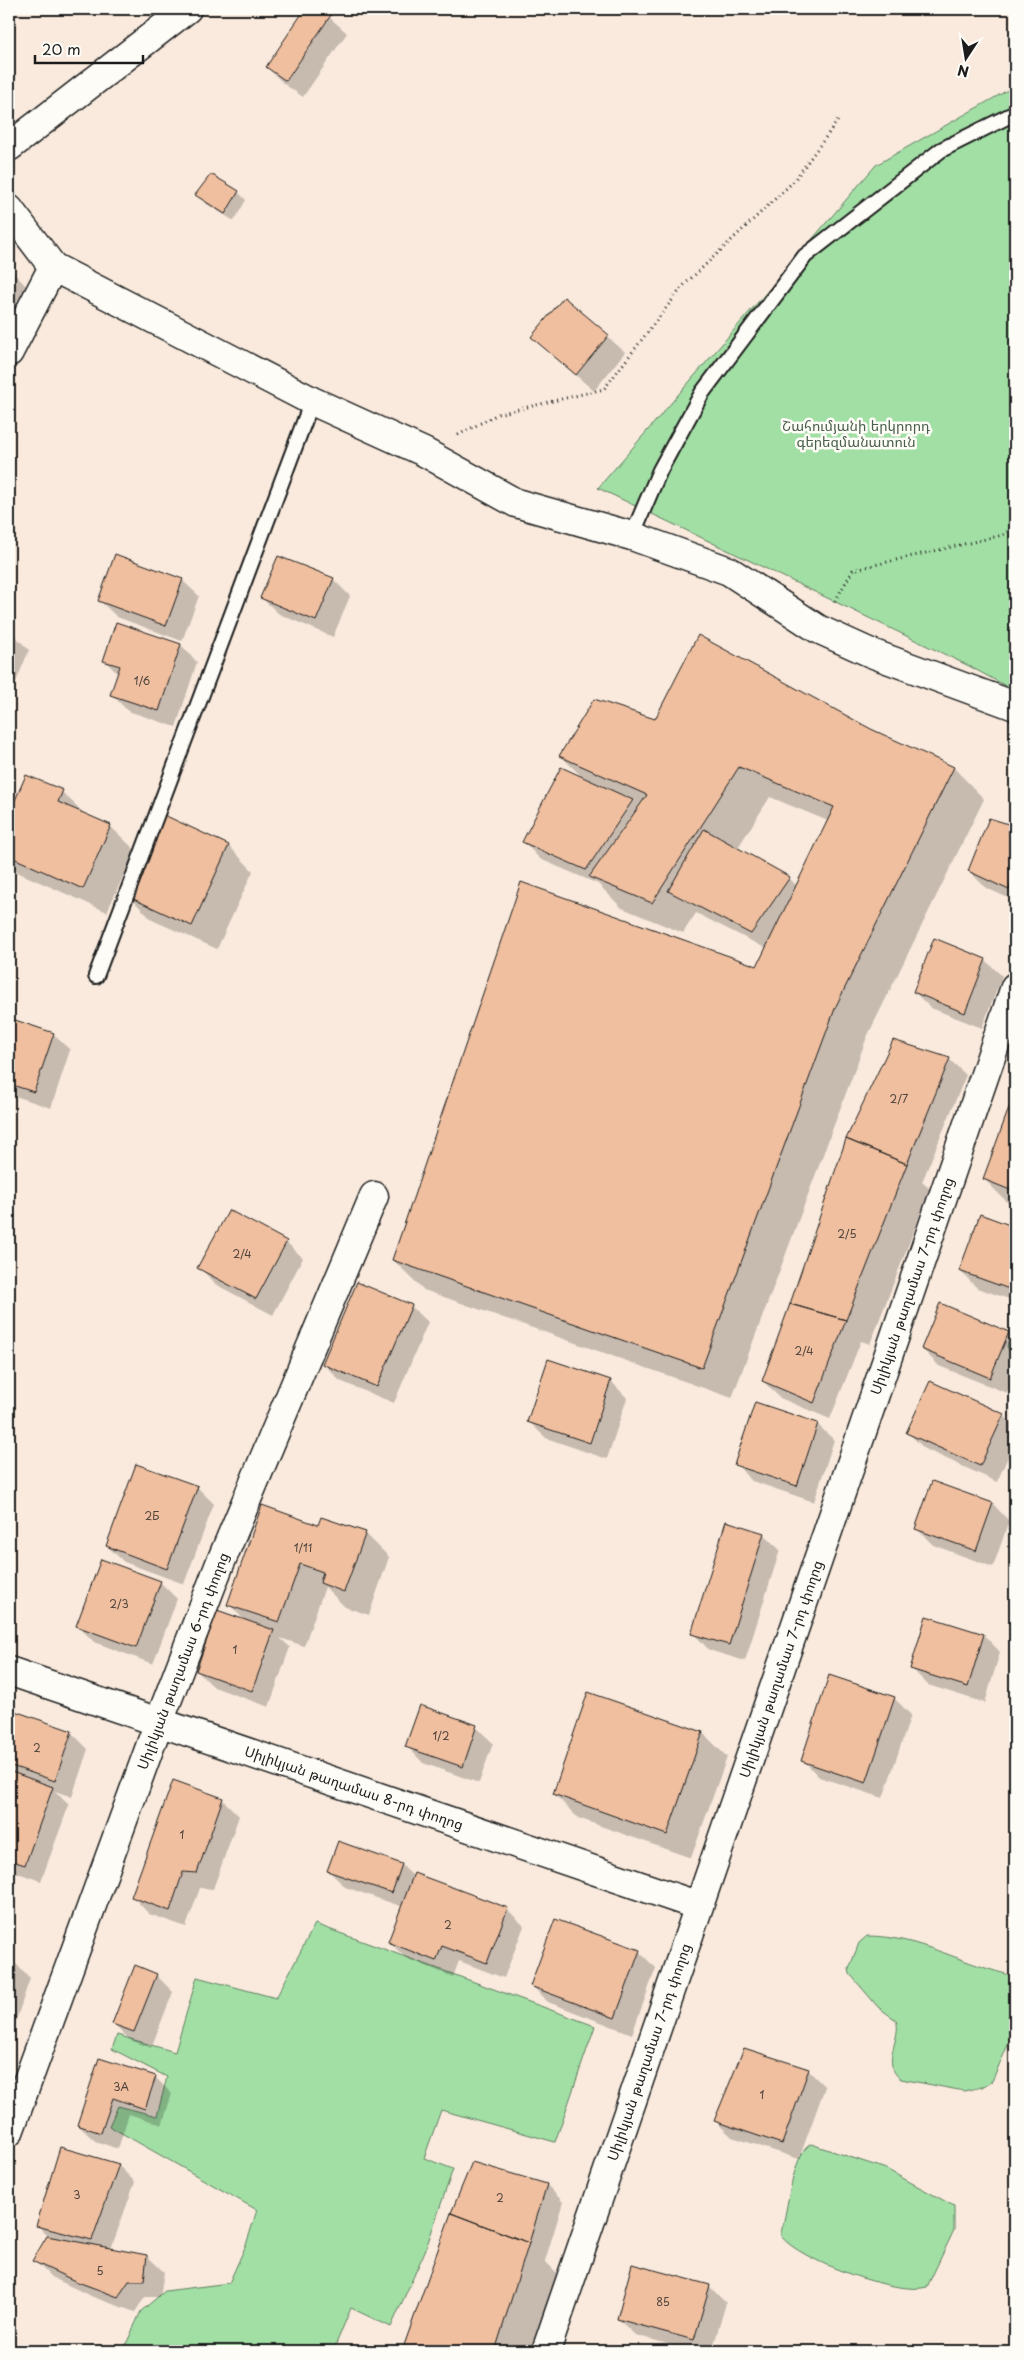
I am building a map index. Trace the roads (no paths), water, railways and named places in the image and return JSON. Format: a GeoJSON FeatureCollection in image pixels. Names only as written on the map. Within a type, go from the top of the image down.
{"type":"FeatureCollection","features":[{"type":"Feature","properties":{"kind":"street"},"geometry":{"type":"LineString","coordinates":[[9,147],[187,9]]}},
{"type":"Feature","properties":{"kind":"street"},"geometry":{"type":"LineString","coordinates":[[9,209],[53,267],[312,401],[424,452],[516,503],[632,536],[729,571],[818,629],[871,654],[1015,706]]}},
{"type":"Feature","properties":{"kind":"street"},"geometry":{"type":"LineString","coordinates":[[9,352],[53,267]]}},
{"type":"Feature","properties":{"kind":"street","name":"Սիլիկյան թաղամաս 7-րդ փողոց"},"geometry":{"type":"LineString","coordinates":[[546,2351],[1015,987]]}},
{"type":"Feature","properties":{"kind":"street","name":"Սիլիկյան թաղամաս 6-րդ փողոց"},"geometry":{"type":"LineString","coordinates":[[9,2132],[159,1722],[219,1566],[374,1196]]}},
{"type":"Feature","properties":{"kind":"street","name":"Սիլիկյան թաղամաս 8-րդ փողոց"},"geometry":{"type":"LineString","coordinates":[[9,1671],[699,1906]]}},
{"type":"Feature","properties":{"kind":"lane"},"geometry":{"type":"LineString","coordinates":[[632,536],[660,470],[702,393],[805,256],[941,150],[1015,112]]}},
{"type":"Feature","properties":{"kind":"lane"},"geometry":{"type":"LineString","coordinates":[[96,976],[312,401]]}},
{"type":"Feature","properties":{"kind":"park label","name":"Շահումյանի երկրորդ գերեզմանատուն"},"geometry":{"type":"Point","coordinates":[856,434]}}]}
